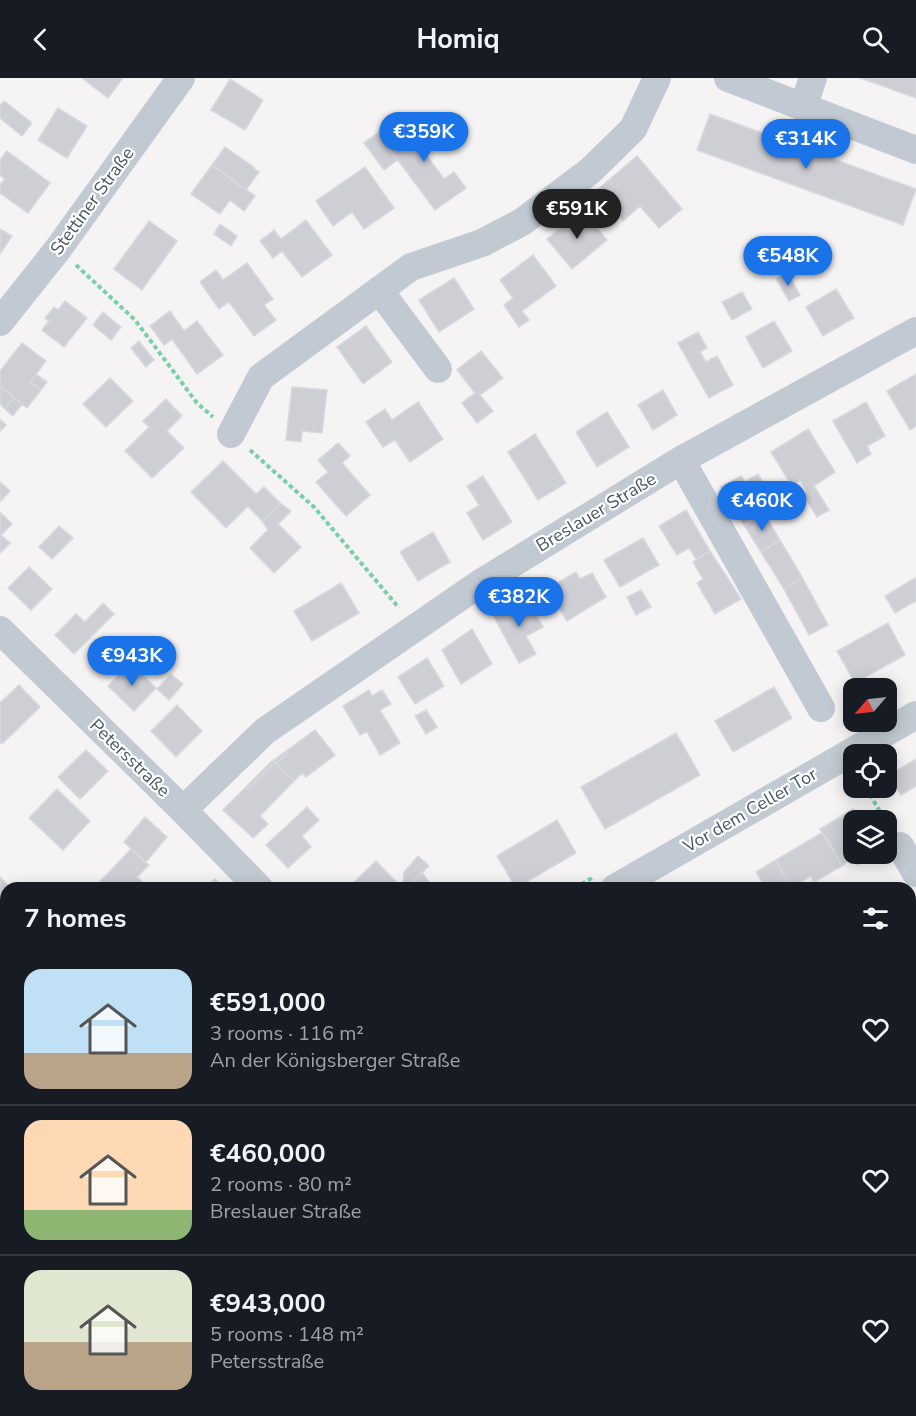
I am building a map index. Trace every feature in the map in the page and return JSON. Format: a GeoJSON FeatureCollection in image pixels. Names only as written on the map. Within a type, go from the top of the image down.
{"type":"FeatureCollection","features":[{"type":"Feature","properties":{"kind":"street","name":"Stettiner Straße"},"geometry":{"type":"LineString","coordinates":[[0,322],[58,249],[181,78]]}},
{"type":"Feature","properties":{"kind":"street"},"geometry":{"type":"LineString","coordinates":[[231,434],[261,377],[379,290],[411,267],[482,243],[522,222],[590,171],[633,129],[657,78]]}},
{"type":"Feature","properties":{"kind":"street"},"geometry":{"type":"LineString","coordinates":[[728,78],[916,150]]}},
{"type":"Feature","properties":{"kind":"street"},"geometry":{"type":"LineString","coordinates":[[803,107],[813,78]]}},
{"type":"Feature","properties":{"kind":"street"},"geometry":{"type":"LineString","coordinates":[[379,290],[438,369]]}},
{"type":"Feature","properties":{"kind":"street","name":"Breslauer Straße"},"geometry":{"type":"LineString","coordinates":[[183,810],[265,730],[479,584],[681,460],[916,331]]}},
{"type":"Feature","properties":{"kind":"street"},"geometry":{"type":"LineString","coordinates":[[681,460],[821,708]]}},
{"type":"Feature","properties":{"kind":"street","name":"Petersstraße"},"geometry":{"type":"LineString","coordinates":[[0,630],[253,882]]}},
{"type":"Feature","properties":{"kind":"street","name":"Vor dem Celler Tor"},"geometry":{"type":"LineString","coordinates":[[625,882],[916,715]]}},
{"type":"Feature","properties":{"kind":"street"},"geometry":{"type":"LineString","coordinates":[[900,846],[916,873]]}},
{"type":"Feature","properties":{"kind":"building"},"geometry":{"type":"Polygon","coordinates":[[[82,78],[123,78],[108,98],[82,78]]]}},
{"type":"Feature","properties":{"kind":"building"},"geometry":{"type":"Polygon","coordinates":[[[860,78],[916,78],[916,98],[860,78]]]}},
{"type":"Feature","properties":{"kind":"building"},"geometry":{"type":"Polygon","coordinates":[[[230,79],[263,100],[245,130],[211,110],[230,79]]]}},
{"type":"Feature","properties":{"kind":"building"},"geometry":{"type":"Polygon","coordinates":[[[4,101],[32,123],[22,136],[0,118],[0,106],[4,101]]]}},
{"type":"Feature","properties":{"kind":"building"},"geometry":{"type":"Polygon","coordinates":[[[58,108],[87,126],[67,158],[38,140],[58,108]]]}},
{"type":"Feature","properties":{"kind":"building"},"geometry":{"type":"Polygon","coordinates":[[[424,114],[438,133],[420,146],[444,179],[454,172],[466,188],[435,210],[385,143],[424,114]]]}},
{"type":"Feature","properties":{"kind":"building"},"geometry":{"type":"Polygon","coordinates":[[[710,114],[916,189],[903,225],[697,150],[710,114]]]}},
{"type":"Feature","properties":{"kind":"building"},"geometry":{"type":"Polygon","coordinates":[[[387,126],[394,136],[385,143],[397,160],[384,170],[364,143],[387,126]]]}},
{"type":"Feature","properties":{"kind":"building"},"geometry":{"type":"Polygon","coordinates":[[[225,147],[259,172],[246,190],[212,165],[225,147]]]}},
{"type":"Feature","properties":{"kind":"building"},"geometry":{"type":"Polygon","coordinates":[[[7,151],[50,183],[28,213],[0,193],[0,185],[5,179],[0,175],[0,160],[7,151]]]}},
{"type":"Feature","properties":{"kind":"building"},"geometry":{"type":"Polygon","coordinates":[[[637,156],[682,209],[659,228],[640,206],[623,221],[597,190],[637,156]]]}},
{"type":"Feature","properties":{"kind":"building"},"geometry":{"type":"Polygon","coordinates":[[[212,165],[255,196],[244,211],[230,200],[220,214],[191,194],[212,165]]]}},
{"type":"Feature","properties":{"kind":"building"},"geometry":{"type":"Polygon","coordinates":[[[365,167],[394,208],[364,229],[352,212],[333,226],[316,201],[365,167]]]}},
{"type":"Feature","properties":{"kind":"building"},"geometry":{"type":"Polygon","coordinates":[[[582,210],[607,240],[572,269],[547,239],[582,210]]]}},
{"type":"Feature","properties":{"kind":"building"},"geometry":{"type":"Polygon","coordinates":[[[306,220],[332,255],[302,277],[282,251],[273,258],[260,241],[274,230],[281,239],[306,220]]]}},
{"type":"Feature","properties":{"kind":"building"},"geometry":{"type":"Polygon","coordinates":[[[149,221],[177,241],[142,290],[114,269],[149,221]]]}},
{"type":"Feature","properties":{"kind":"building"},"geometry":{"type":"Polygon","coordinates":[[[220,224],[237,236],[231,246],[214,234],[220,224]]]}},
{"type":"Feature","properties":{"kind":"building"},"geometry":{"type":"Polygon","coordinates":[[[0,229],[12,236],[0,254],[0,229]]]}},
{"type":"Feature","properties":{"kind":"building"},"geometry":{"type":"Polygon","coordinates":[[[533,255],[556,286],[522,311],[529,320],[519,327],[504,305],[513,298],[500,280],[533,255]]]}},
{"type":"Feature","properties":{"kind":"building"},"geometry":{"type":"Polygon","coordinates":[[[247,263],[273,299],[264,305],[276,320],[254,336],[229,302],[219,309],[200,282],[216,270],[223,280],[247,263]]]}},
{"type":"Feature","properties":{"kind":"building"},"geometry":{"type":"Polygon","coordinates":[[[787,273],[800,295],[789,301],[776,279],[787,273]]]}},
{"type":"Feature","properties":{"kind":"building"},"geometry":{"type":"Polygon","coordinates":[[[454,278],[474,309],[439,332],[419,300],[454,278]]]}},
{"type":"Feature","properties":{"kind":"building"},"geometry":{"type":"Polygon","coordinates":[[[836,289],[854,318],[823,336],[806,307],[836,289]]]}},
{"type":"Feature","properties":{"kind":"building"},"geometry":{"type":"Polygon","coordinates":[[[742,292],[752,309],[732,320],[722,302],[742,292]]]}},
{"type":"Feature","properties":{"kind":"building"},"geometry":{"type":"Polygon","coordinates":[[[65,301],[87,318],[64,347],[42,330],[49,321],[45,318],[54,307],[58,310],[65,301]]]}},
{"type":"Feature","properties":{"kind":"building"},"geometry":{"type":"Polygon","coordinates":[[[170,311],[184,331],[197,321],[223,355],[197,374],[172,339],[164,345],[150,326],[170,311]]]}},
{"type":"Feature","properties":{"kind":"building"},"geometry":{"type":"Polygon","coordinates":[[[103,312],[121,327],[111,340],[93,325],[103,312]]]}},
{"type":"Feature","properties":{"kind":"building"},"geometry":{"type":"Polygon","coordinates":[[[774,321],[792,351],[763,368],[746,337],[774,321]]]}},
{"type":"Feature","properties":{"kind":"building"},"geometry":{"type":"Polygon","coordinates":[[[366,326],[392,362],[363,384],[337,347],[366,326]]]}},
{"type":"Feature","properties":{"kind":"building"},"geometry":{"type":"Polygon","coordinates":[[[698,332],[707,348],[700,352],[706,362],[717,356],[733,385],[709,398],[678,343],[698,332]]]}},
{"type":"Feature","properties":{"kind":"building"},"geometry":{"type":"Polygon","coordinates":[[[139,341],[154,360],[146,367],[131,348],[139,341]]]}},
{"type":"Feature","properties":{"kind":"building"},"geometry":{"type":"Polygon","coordinates":[[[22,343],[46,361],[30,382],[41,390],[27,408],[0,386],[0,371],[22,343]]]}},
{"type":"Feature","properties":{"kind":"building"},"geometry":{"type":"Polygon","coordinates":[[[481,351],[503,378],[480,395],[493,411],[477,423],[462,403],[475,393],[457,370],[481,351]]]}},
{"type":"Feature","properties":{"kind":"building"},"geometry":{"type":"Polygon","coordinates":[[[36,374],[47,382],[41,390],[30,382],[36,374]]]}},
{"type":"Feature","properties":{"kind":"building"},"geometry":{"type":"Polygon","coordinates":[[[916,374],[916,426],[910,430],[887,391],[916,374]]]}},
{"type":"Feature","properties":{"kind":"building"},"geometry":{"type":"Polygon","coordinates":[[[110,378],[133,401],[106,427],[83,404],[110,378]]]}},
{"type":"Feature","properties":{"kind":"building"},"geometry":{"type":"Polygon","coordinates":[[[0,386],[14,397],[5,409],[0,404],[0,386]]]}},
{"type":"Feature","properties":{"kind":"building"},"geometry":{"type":"Polygon","coordinates":[[[292,387],[327,390],[322,433],[302,431],[301,442],[286,440],[292,387]]]}},
{"type":"Feature","properties":{"kind":"building"},"geometry":{"type":"Polygon","coordinates":[[[663,390],[677,415],[653,430],[638,405],[663,390]]]}},
{"type":"Feature","properties":{"kind":"building"},"geometry":{"type":"Polygon","coordinates":[[[14,397],[22,404],[13,416],[5,409],[14,397]]]}},
{"type":"Feature","properties":{"kind":"building"},"geometry":{"type":"Polygon","coordinates":[[[166,399],[182,416],[167,431],[184,448],[152,478],[125,451],[149,427],[143,421],[166,399]]]}},
{"type":"Feature","properties":{"kind":"building"},"geometry":{"type":"Polygon","coordinates":[[[418,402],[443,439],[410,462],[395,440],[383,447],[366,422],[385,409],[392,420],[418,402]]]}},
{"type":"Feature","properties":{"kind":"building"},"geometry":{"type":"Polygon","coordinates":[[[866,402],[885,436],[867,446],[871,454],[857,463],[833,421],[866,402]]]}},
{"type":"Feature","properties":{"kind":"building"},"geometry":{"type":"Polygon","coordinates":[[[607,412],[629,447],[597,467],[576,432],[607,412]]]}},
{"type":"Feature","properties":{"kind":"building"},"geometry":{"type":"Polygon","coordinates":[[[0,419],[6,425],[0,431],[0,419]]]}},
{"type":"Feature","properties":{"kind":"building"},"geometry":{"type":"Polygon","coordinates":[[[808,429],[835,472],[814,486],[829,510],[817,517],[803,494],[807,492],[800,480],[792,486],[771,452],[808,429]]]}},
{"type":"Feature","properties":{"kind":"building"},"geometry":{"type":"Polygon","coordinates":[[[535,434],[566,483],[538,500],[508,452],[535,434]]]}},
{"type":"Feature","properties":{"kind":"building"},"geometry":{"type":"Polygon","coordinates":[[[338,443],[350,456],[342,463],[370,495],[346,516],[316,482],[328,472],[318,460],[338,443]]]}},
{"type":"Feature","properties":{"kind":"building"},"geometry":{"type":"Polygon","coordinates":[[[223,461],[256,494],[264,487],[280,503],[262,521],[248,506],[226,528],[191,492],[223,461]]]}},
{"type":"Feature","properties":{"kind":"building"},"geometry":{"type":"Polygon","coordinates":[[[758,474],[776,506],[744,525],[721,487],[741,476],[745,482],[758,474]]]}},
{"type":"Feature","properties":{"kind":"building"},"geometry":{"type":"Polygon","coordinates":[[[483,476],[512,522],[483,540],[467,513],[479,505],[467,486],[483,476]]]}},
{"type":"Feature","properties":{"kind":"building"},"geometry":{"type":"Polygon","coordinates":[[[0,482],[10,491],[0,502],[0,482]]]}},
{"type":"Feature","properties":{"kind":"building"},"geometry":{"type":"Polygon","coordinates":[[[280,503],[291,511],[278,524],[301,547],[274,573],[250,548],[268,530],[262,521],[280,503]]]}},
{"type":"Feature","properties":{"kind":"building"},"geometry":{"type":"Polygon","coordinates":[[[686,510],[710,551],[696,559],[689,548],[677,555],[659,526],[686,510]]]}},
{"type":"Feature","properties":{"kind":"building"},"geometry":{"type":"Polygon","coordinates":[[[0,512],[12,524],[1,535],[10,543],[0,553],[0,512]]]}},
{"type":"Feature","properties":{"kind":"building"},"geometry":{"type":"Polygon","coordinates":[[[764,513],[780,540],[761,552],[744,525],[764,513]]]}},
{"type":"Feature","properties":{"kind":"building"},"geometry":{"type":"Polygon","coordinates":[[[59,526],[73,538],[52,559],[39,547],[59,526]]]}},
{"type":"Feature","properties":{"kind":"building"},"geometry":{"type":"Polygon","coordinates":[[[433,532],[450,562],[418,581],[400,552],[433,532]]]}},
{"type":"Feature","properties":{"kind":"building"},"geometry":{"type":"Polygon","coordinates":[[[643,538],[659,565],[620,587],[604,560],[643,538]]]}},
{"type":"Feature","properties":{"kind":"building"},"geometry":{"type":"Polygon","coordinates":[[[780,540],[802,577],[784,589],[761,552],[780,540]]]}},
{"type":"Feature","properties":{"kind":"building"},"geometry":{"type":"Polygon","coordinates":[[[710,551],[741,599],[715,614],[697,583],[703,579],[693,562],[710,551]]]}},
{"type":"Feature","properties":{"kind":"building"},"geometry":{"type":"Polygon","coordinates":[[[29,567],[52,589],[31,610],[8,588],[29,567]]]}},
{"type":"Feature","properties":{"kind":"building"},"geometry":{"type":"Polygon","coordinates":[[[576,572],[580,579],[592,573],[606,597],[567,621],[547,589],[576,572]]]}},
{"type":"Feature","properties":{"kind":"building"},"geometry":{"type":"Polygon","coordinates":[[[802,577],[828,625],[809,635],[784,589],[802,577]]]}},
{"type":"Feature","properties":{"kind":"building"},"geometry":{"type":"Polygon","coordinates":[[[915,578],[916,601],[895,613],[885,596],[915,578]]]}},
{"type":"Feature","properties":{"kind":"building"},"geometry":{"type":"Polygon","coordinates":[[[341,583],[359,613],[312,641],[294,611],[341,583]]]}},
{"type":"Feature","properties":{"kind":"building"},"geometry":{"type":"Polygon","coordinates":[[[641,590],[651,607],[636,615],[627,597],[641,590]]]}},
{"type":"Feature","properties":{"kind":"building"},"geometry":{"type":"Polygon","coordinates":[[[526,597],[543,627],[526,636],[536,654],[519,663],[493,615],[526,597]]]}},
{"type":"Feature","properties":{"kind":"building"},"geometry":{"type":"Polygon","coordinates":[[[103,603],[114,614],[74,654],[55,635],[76,614],[85,622],[103,603]]]}},
{"type":"Feature","properties":{"kind":"building"},"geometry":{"type":"Polygon","coordinates":[[[888,623],[905,655],[864,678],[852,678],[837,651],[888,623]]]}},
{"type":"Feature","properties":{"kind":"building"},"geometry":{"type":"Polygon","coordinates":[[[472,629],[492,664],[461,684],[442,650],[472,629]]]}},
{"type":"Feature","properties":{"kind":"building"},"geometry":{"type":"Polygon","coordinates":[[[427,658],[444,686],[415,704],[398,677],[427,658]]]}},
{"type":"Feature","properties":{"kind":"building"},"geometry":{"type":"Polygon","coordinates":[[[131,663],[156,688],[134,711],[108,686],[131,663]]]}},
{"type":"Feature","properties":{"kind":"building"},"geometry":{"type":"Polygon","coordinates":[[[171,674],[183,684],[169,700],[157,689],[171,674]]]}},
{"type":"Feature","properties":{"kind":"building"},"geometry":{"type":"Polygon","coordinates":[[[19,685],[40,707],[2,744],[0,742],[0,703],[19,685]]]}},
{"type":"Feature","properties":{"kind":"building"},"geometry":{"type":"Polygon","coordinates":[[[774,687],[792,718],[733,752],[715,721],[774,687]]]}},
{"type":"Feature","properties":{"kind":"building"},"geometry":{"type":"Polygon","coordinates":[[[369,690],[372,696],[382,690],[391,704],[380,710],[400,743],[380,755],[367,732],[360,735],[343,706],[369,690]]]}},
{"type":"Feature","properties":{"kind":"building"},"geometry":{"type":"Polygon","coordinates":[[[177,705],[202,731],[176,757],[151,731],[177,705]]]}},
{"type":"Feature","properties":{"kind":"building"},"geometry":{"type":"Polygon","coordinates":[[[426,710],[437,727],[426,734],[415,716],[426,710]]]}},
{"type":"Feature","properties":{"kind":"building"},"geometry":{"type":"Polygon","coordinates":[[[315,730],[335,755],[306,777],[302,773],[294,781],[276,763],[288,753],[286,751],[315,730]]]}},
{"type":"Feature","properties":{"kind":"building"},"geometry":{"type":"Polygon","coordinates":[[[676,733],[700,775],[605,829],[581,787],[676,733]]]}},
{"type":"Feature","properties":{"kind":"building"},"geometry":{"type":"Polygon","coordinates":[[[86,750],[108,771],[80,799],[58,777],[86,750]]]}},
{"type":"Feature","properties":{"kind":"building"},"geometry":{"type":"Polygon","coordinates":[[[286,751],[288,753],[284,758],[276,763],[273,761],[286,751]]]}},
{"type":"Feature","properties":{"kind":"building"},"geometry":{"type":"Polygon","coordinates":[[[916,759],[916,786],[901,795],[897,788],[897,770],[916,759]]]}},
{"type":"Feature","properties":{"kind":"building"},"geometry":{"type":"Polygon","coordinates":[[[273,760],[275,762],[248,789],[246,787],[273,760]]]}},
{"type":"Feature","properties":{"kind":"building"},"geometry":{"type":"Polygon","coordinates":[[[275,762],[294,781],[260,816],[268,824],[253,838],[223,810],[275,762]]]}},
{"type":"Feature","properties":{"kind":"building"},"geometry":{"type":"Polygon","coordinates":[[[57,789],[90,821],[63,850],[29,818],[57,789]]]}},
{"type":"Feature","properties":{"kind":"building"},"geometry":{"type":"Polygon","coordinates":[[[307,807],[319,820],[302,836],[311,847],[288,868],[266,845],[307,807]]]}},
{"type":"Feature","properties":{"kind":"building"},"geometry":{"type":"Polygon","coordinates":[[[843,815],[845,864],[842,866],[820,829],[843,815]]]}},
{"type":"Feature","properties":{"kind":"building"},"geometry":{"type":"Polygon","coordinates":[[[145,817],[167,837],[146,862],[124,842],[145,817]]]}},
{"type":"Feature","properties":{"kind":"building"},"geometry":{"type":"Polygon","coordinates":[[[557,820],[576,853],[526,882],[512,882],[497,856],[557,820]]]}},
{"type":"Feature","properties":{"kind":"building"},"geometry":{"type":"Polygon","coordinates":[[[823,832],[842,866],[814,882],[811,876],[800,882],[788,882],[776,860],[823,832]]]}},
{"type":"Feature","properties":{"kind":"building"},"geometry":{"type":"Polygon","coordinates":[[[131,849],[149,865],[137,877],[142,882],[100,882],[131,849]]]}},
{"type":"Feature","properties":{"kind":"building"},"geometry":{"type":"Polygon","coordinates":[[[418,856],[429,866],[413,882],[403,882],[404,872],[418,856]]]}},
{"type":"Feature","properties":{"kind":"building"},"geometry":{"type":"Polygon","coordinates":[[[776,860],[789,882],[762,882],[756,872],[776,860]]]}},
{"type":"Feature","properties":{"kind":"building"},"geometry":{"type":"Polygon","coordinates":[[[376,861],[396,882],[354,882],[376,861]]]}},
{"type":"Feature","properties":{"kind":"building"},"geometry":{"type":"Polygon","coordinates":[[[422,872],[429,882],[413,882],[422,872]]]}}]}
